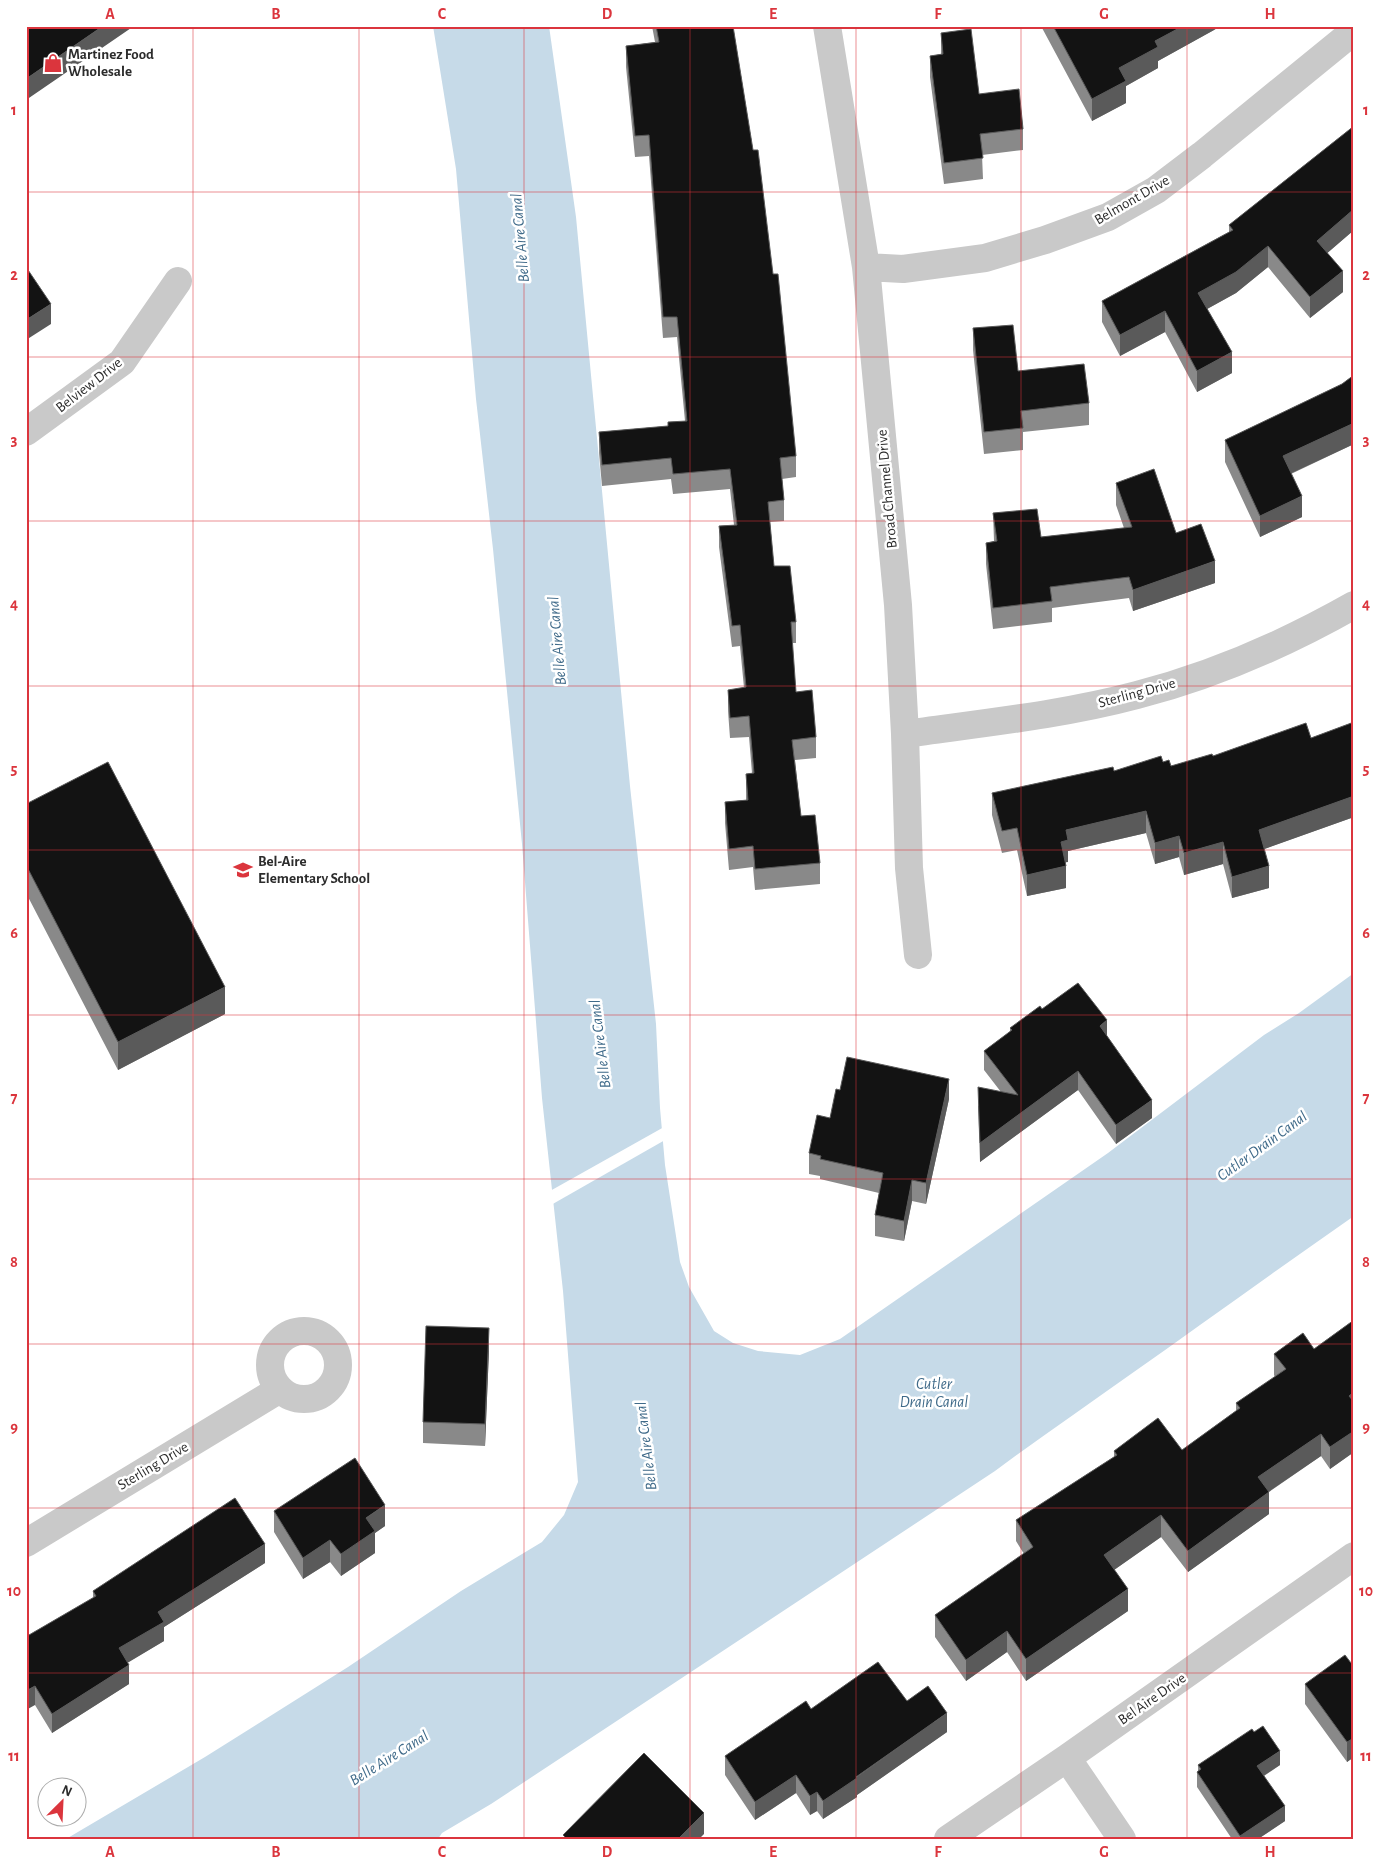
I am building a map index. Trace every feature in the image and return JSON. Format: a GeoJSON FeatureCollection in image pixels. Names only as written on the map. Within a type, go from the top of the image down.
{"type":"FeatureCollection","features":[{"type":"Feature","properties":{"kind":"street","name":"Broad Channel Drive"},"geometry":{"type":"LineString","coordinates":[[827,26],[866,267],[898,605],[906,734],[909,868],[918,955]]}},
{"type":"Feature","properties":{"kind":"street","name":"Belmont Drive"},"geometry":{"type":"LineString","coordinates":[[866,267],[902,269],[985,258],[1045,240],[1108,217],[1156,190],[1202,155],[1354,31]]}},
{"type":"Feature","properties":{"kind":"street","name":"Belview Drive"},"geometry":{"type":"LineString","coordinates":[[26,432],[122,362],[178,282]]}},
{"type":"Feature","properties":{"kind":"street","name":"Sterling Drive"},"geometry":{"type":"LineString","coordinates":[[906,734],[1041,714],[1139,695],[1246,657],[1314,627],[1354,605]]}},
{"type":"Feature","properties":{"kind":"street","name":"Sterling Drive"},"geometry":{"type":"LineString","coordinates":[[26,1543],[280,1389]]}},
{"type":"Feature","properties":{"kind":"street","name":"Bel Aire Drive"},"geometry":{"type":"LineString","coordinates":[[948,1839],[1067,1758],[1354,1556]]}},
{"type":"Feature","properties":{"kind":"street"},"geometry":{"type":"LineString","coordinates":[[1067,1758],[1122,1839]]}},
{"type":"Feature","properties":{"kind":"water"},"geometry":{"type":"Polygon","coordinates":[[[433,26],[549,26],[576,217],[630,786],[656,1024],[665,1165],[680,1262],[689,1287],[714,1331],[733,1343],[758,1351],[800,1355],[840,1339],[1108,1153],[1264,1035],[1299,1013],[1354,973],[1354,1216],[995,1471],[491,1804],[442,1833],[438,1839],[66,1839],[88,1828],[88,1826],[205,1757],[348,1667],[461,1591],[542,1542],[564,1515],[578,1482],[563,1291],[542,1098],[522,844],[476,399],[456,169],[433,26]]]}},
{"type":"Feature","properties":{"kind":"pier"},"geometry":{"type":"Polygon","coordinates":[[[664,1127],[665,1140],[551,1205],[550,1191],[664,1127]]]}},
{"type":"Feature","properties":{"kind":"building"},"geometry":{"type":"Polygon","coordinates":[[[26,26],[103,26],[26,79],[26,26]]]}},
{"type":"Feature","properties":{"kind":"building"},"geometry":{"type":"Polygon","coordinates":[[[656,26],[733,26],[753,150],[758,150],[773,274],[778,274],[796,456],[780,458],[784,500],[768,502],[774,566],[790,566],[796,622],[791,622],[796,692],[812,690],[816,737],[792,740],[801,816],[815,815],[820,863],[755,869],[753,846],[729,849],[725,802],[748,800],[746,774],[754,773],[749,716],[730,718],[728,690],[746,687],[740,625],[732,626],[719,526],[737,525],[730,469],[673,474],[671,458],[602,465],[599,432],[668,426],[668,422],[687,421],[677,317],[663,317],[649,135],[635,136],[626,46],[659,42],[656,26]]]}},
{"type":"Feature","properties":{"kind":"building"},"geometry":{"type":"Polygon","coordinates":[[[1053,26],[1183,26],[1155,41],[1158,47],[1119,68],[1126,81],[1092,99],[1053,26]]]}},
{"type":"Feature","properties":{"kind":"building"},"geometry":{"type":"Polygon","coordinates":[[[971,29],[979,94],[1019,89],[1023,129],[980,134],[983,158],[944,163],[930,56],[943,54],[941,33],[971,29]]]}},
{"type":"Feature","properties":{"kind":"building"},"geometry":{"type":"Polygon","coordinates":[[[1354,126],[1354,209],[1317,241],[1343,271],[1310,297],[1268,246],[1236,272],[1198,293],[1232,352],[1197,371],[1165,311],[1120,335],[1102,301],[1233,230],[1229,225],[1354,126]]]}},
{"type":"Feature","properties":{"kind":"building"},"geometry":{"type":"Polygon","coordinates":[[[26,267],[51,304],[26,320],[26,267]]]}},
{"type":"Feature","properties":{"kind":"building"},"geometry":{"type":"Polygon","coordinates":[[[1013,325],[1018,371],[1084,364],[1089,403],[1021,411],[1023,428],[984,432],[973,328],[1013,325]]]}},
{"type":"Feature","properties":{"kind":"building"},"geometry":{"type":"Polygon","coordinates":[[[1354,375],[1354,423],[1283,456],[1302,496],[1260,516],[1225,440],[1342,384],[1354,375]]]}},
{"type":"Feature","properties":{"kind":"building"},"geometry":{"type":"Polygon","coordinates":[[[1154,469],[1176,533],[1201,524],[1215,561],[1133,590],[1129,577],[1050,587],[1052,601],[993,608],[986,543],[997,541],[993,513],[1037,509],[1041,537],[1132,527],[1116,483],[1154,469]]]}},
{"type":"Feature","properties":{"kind":"building"},"geometry":{"type":"Polygon","coordinates":[[[1354,722],[1354,796],[1259,830],[1269,866],[1232,877],[1223,842],[1184,853],[1179,836],[1155,843],[1146,811],[1066,830],[1068,840],[1061,842],[1066,866],[1027,875],[1017,828],[1002,831],[992,793],[1113,767],[1114,771],[1161,756],[1163,762],[1169,760],[1171,766],[1212,754],[1213,756],[1306,723],[1311,738],[1354,722]]]}},
{"type":"Feature","properties":{"kind":"building"},"geometry":{"type":"Polygon","coordinates":[[[108,762],[225,987],[118,1042],[26,865],[26,804],[108,762]]]}},
{"type":"Feature","properties":{"kind":"building"},"geometry":{"type":"Polygon","coordinates":[[[1078,983],[1107,1020],[1100,1026],[1152,1100],[1116,1125],[1078,1071],[980,1143],[978,1087],[1018,1095],[984,1051],[1012,1030],[1010,1028],[1040,1006],[1042,1009],[1078,983]]]}},
{"type":"Feature","properties":{"kind":"building"},"geometry":{"type":"Polygon","coordinates":[[[847,1057],[949,1079],[926,1183],[912,1180],[904,1221],[875,1215],[883,1173],[820,1159],[821,1156],[809,1153],[817,1115],[830,1118],[836,1089],[840,1090],[847,1057]]]}},
{"type":"Feature","properties":{"kind":"building"},"geometry":{"type":"Polygon","coordinates":[[[1354,1320],[1354,1392],[1349,1396],[1354,1402],[1354,1431],[1330,1447],[1321,1434],[1258,1477],[1269,1492],[1188,1551],[1161,1515],[1104,1555],[1128,1589],[1026,1659],[1007,1631],[966,1660],[935,1615],[1033,1547],[1016,1520],[1117,1455],[1114,1451],[1158,1418],[1182,1450],[1240,1408],[1236,1403],[1286,1369],[1274,1354],[1303,1333],[1314,1349],[1354,1320]]]}},
{"type":"Feature","properties":{"kind":"building"},"geometry":{"type":"Polygon","coordinates":[[[426,1326],[489,1328],[485,1424],[423,1422],[426,1326]]]}},
{"type":"Feature","properties":{"kind":"building"},"geometry":{"type":"Polygon","coordinates":[[[355,1458],[385,1505],[366,1518],[375,1531],[341,1554],[330,1540],[303,1558],[274,1511],[355,1458]]]}},
{"type":"Feature","properties":{"kind":"building"},"geometry":{"type":"Polygon","coordinates":[[[235,1498],[265,1544],[158,1612],[164,1622],[119,1648],[129,1665],[52,1714],[35,1686],[26,1691],[26,1630],[29,1635],[96,1596],[93,1591],[235,1498]]]}},
{"type":"Feature","properties":{"kind":"building"},"geometry":{"type":"Polygon","coordinates":[[[1345,1655],[1354,1667],[1354,1738],[1347,1742],[1305,1684],[1345,1655]]]}},
{"type":"Feature","properties":{"kind":"building"},"geometry":{"type":"Polygon","coordinates":[[[878,1662],[907,1701],[928,1686],[947,1713],[823,1801],[817,1792],[810,1796],[796,1775],[755,1802],[725,1756],[806,1701],[811,1709],[878,1662]]]}},
{"type":"Feature","properties":{"kind":"building"},"geometry":{"type":"Polygon","coordinates":[[[1263,1726],[1280,1751],[1257,1766],[1285,1806],[1240,1836],[1197,1772],[1201,1769],[1198,1765],[1252,1729],[1254,1732],[1263,1726]]]}},
{"type":"Feature","properties":{"kind":"building"},"geometry":{"type":"Polygon","coordinates":[[[644,1753],[704,1813],[678,1839],[567,1839],[563,1835],[644,1753]]]}},
{"type":"Feature","properties":{"kind":"place","name":"Martinez Food Wholesale"},"geometry":{"type":"Point","coordinates":[53,63]}},
{"type":"Feature","properties":{"kind":"place","name":"Bel-Aire Elementary School"},"geometry":{"type":"Point","coordinates":[243,870]}},
{"type":"Feature","properties":{"kind":"water label","name":"Belle Aire Canal"},"geometry":{"type":"Point","coordinates":[520,238]}},
{"type":"Feature","properties":{"kind":"water label","name":"Belle Aire Canal"},"geometry":{"type":"Point","coordinates":[557,641]}},
{"type":"Feature","properties":{"kind":"water label","name":"Belle Aire Canal"},"geometry":{"type":"Point","coordinates":[600,1044]}},
{"type":"Feature","properties":{"kind":"water label","name":"Cutler Drain Canal"},"geometry":{"type":"Point","coordinates":[1262,1146]}},
{"type":"Feature","properties":{"kind":"water label","name":"Cutler Drain Canal"},"geometry":{"type":"Point","coordinates":[934,1393]}},
{"type":"Feature","properties":{"kind":"water label","name":"Belle Aire Canal"},"geometry":{"type":"Point","coordinates":[646,1446]}},
{"type":"Feature","properties":{"kind":"water label","name":"Belle Aire Canal"},"geometry":{"type":"Point","coordinates":[389,1758]}}]}
